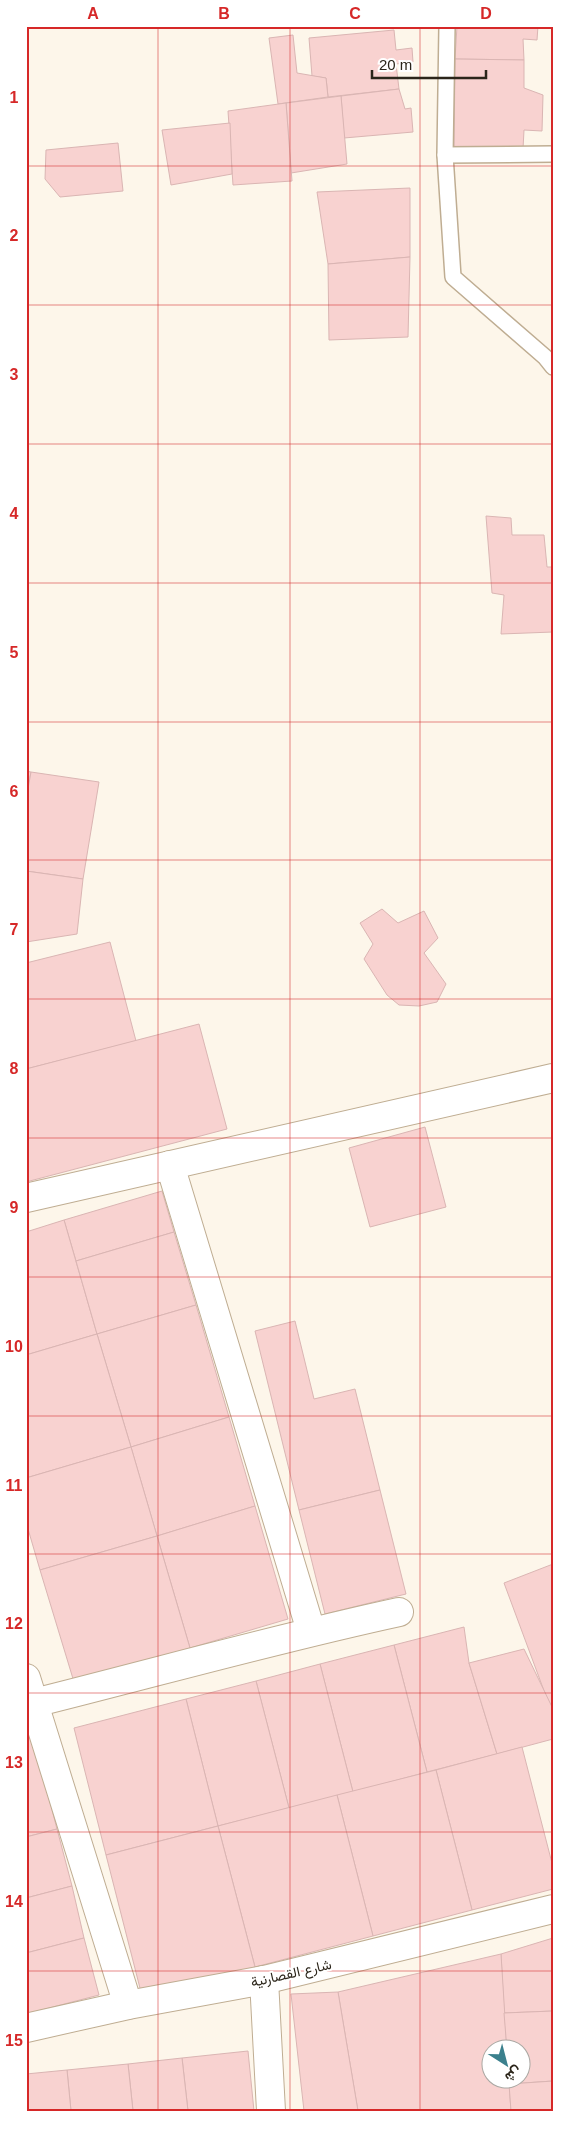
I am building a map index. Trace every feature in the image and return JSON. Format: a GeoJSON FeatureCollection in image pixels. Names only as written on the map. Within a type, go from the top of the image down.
{"type":"FeatureCollection","features":[{"type":"Feature","properties":{"kind":"street"},"geometry":{"type":"LineString","coordinates":[[26,1198],[553,1078]]}},
{"type":"Feature","properties":{"kind":"street"},"geometry":{"type":"LineString","coordinates":[[170,1165],[311,1631]]}},
{"type":"Feature","properties":{"kind":"street"},"geometry":{"type":"LineString","coordinates":[[128,2005],[28,1695],[87,1691],[311,1631],[399,1612]]}},
{"type":"Feature","properties":{"kind":"street","name":"شارع القصارنية"},"geometry":{"type":"LineString","coordinates":[[26,2028],[128,2005],[264,1980],[553,1909]]}},
{"type":"Feature","properties":{"kind":"street"},"geometry":{"type":"LineString","coordinates":[[264,1980],[272,2111]]}},
{"type":"Feature","properties":{"kind":"lane"},"geometry":{"type":"LineString","coordinates":[[447,26],[445,155],[453,277],[546,357],[553,367]]}},
{"type":"Feature","properties":{"kind":"lane"},"geometry":{"type":"LineString","coordinates":[[445,155],[553,154]]}},
{"type":"Feature","properties":{"kind":"building"},"geometry":{"type":"Polygon","coordinates":[[[457,26],[538,26],[537,40],[523,39],[524,60],[455,59],[457,26]]]}},
{"type":"Feature","properties":{"kind":"building"},"geometry":{"type":"Polygon","coordinates":[[[394,30],[396,50],[412,48],[413,62],[396,64],[399,89],[328,97],[326,78],[312,76],[309,38],[394,30]]]}},
{"type":"Feature","properties":{"kind":"building"},"geometry":{"type":"Polygon","coordinates":[[[293,35],[297,73],[326,78],[328,97],[278,104],[269,38],[293,35]]]}},
{"type":"Feature","properties":{"kind":"building"},"geometry":{"type":"Polygon","coordinates":[[[455,59],[524,60],[524,88],[543,95],[542,131],[524,130],[523,149],[454,150],[455,59]]]}},
{"type":"Feature","properties":{"kind":"building"},"geometry":{"type":"Polygon","coordinates":[[[399,89],[405,109],[411,108],[413,132],[344,138],[341,96],[399,89]]]}},
{"type":"Feature","properties":{"kind":"building"},"geometry":{"type":"Polygon","coordinates":[[[341,96],[347,164],[291,173],[286,103],[341,96]]]}},
{"type":"Feature","properties":{"kind":"building"},"geometry":{"type":"Polygon","coordinates":[[[286,103],[292,181],[233,185],[228,111],[286,103]]]}},
{"type":"Feature","properties":{"kind":"building"},"geometry":{"type":"Polygon","coordinates":[[[230,123],[232,174],[171,185],[162,130],[230,123]]]}},
{"type":"Feature","properties":{"kind":"building"},"geometry":{"type":"Polygon","coordinates":[[[118,143],[123,191],[60,197],[45,179],[46,150],[118,143]]]}},
{"type":"Feature","properties":{"kind":"building"},"geometry":{"type":"Polygon","coordinates":[[[410,188],[410,257],[328,264],[317,192],[410,188]]]}},
{"type":"Feature","properties":{"kind":"building"},"geometry":{"type":"Polygon","coordinates":[[[410,257],[408,337],[329,340],[328,264],[410,257]]]}},
{"type":"Feature","properties":{"kind":"building"},"geometry":{"type":"Polygon","coordinates":[[[486,516],[511,518],[512,535],[544,535],[547,567],[553,567],[553,632],[501,634],[504,595],[492,593],[486,516]]]}},
{"type":"Feature","properties":{"kind":"building"},"geometry":{"type":"Polygon","coordinates":[[[26,771],[31,772],[26,800],[26,771]]]}},
{"type":"Feature","properties":{"kind":"building"},"geometry":{"type":"Polygon","coordinates":[[[31,772],[99,782],[83,879],[26,871],[26,800],[31,772]]]}},
{"type":"Feature","properties":{"kind":"building"},"geometry":{"type":"Polygon","coordinates":[[[26,871],[83,879],[77,934],[26,942],[26,871]]]}},
{"type":"Feature","properties":{"kind":"building"},"geometry":{"type":"Polygon","coordinates":[[[382,909],[398,923],[424,911],[438,938],[424,953],[446,984],[437,1002],[419,1006],[399,1005],[387,995],[364,959],[373,944],[360,923],[382,909]]]}},
{"type":"Feature","properties":{"kind":"building"},"geometry":{"type":"Polygon","coordinates":[[[110,942],[136,1041],[26,1069],[26,963],[110,942]]]}},
{"type":"Feature","properties":{"kind":"building"},"geometry":{"type":"Polygon","coordinates":[[[199,1024],[227,1129],[26,1182],[26,1069],[199,1024]]]}},
{"type":"Feature","properties":{"kind":"building"},"geometry":{"type":"Polygon","coordinates":[[[425,1127],[446,1207],[370,1227],[349,1148],[425,1127]]]}},
{"type":"Feature","properties":{"kind":"building"},"geometry":{"type":"Polygon","coordinates":[[[162,1191],[174,1232],[76,1261],[64,1220],[162,1191]]]}},
{"type":"Feature","properties":{"kind":"building"},"geometry":{"type":"Polygon","coordinates":[[[64,1220],[97,1334],[26,1355],[26,1232],[64,1220]]]}},
{"type":"Feature","properties":{"kind":"building"},"geometry":{"type":"Polygon","coordinates":[[[174,1232],[196,1305],[97,1334],[76,1261],[174,1232]]]}},
{"type":"Feature","properties":{"kind":"building"},"geometry":{"type":"Polygon","coordinates":[[[196,1305],[229,1417],[131,1447],[97,1334],[196,1305]]]}},
{"type":"Feature","properties":{"kind":"building"},"geometry":{"type":"Polygon","coordinates":[[[295,1321],[314,1399],[355,1389],[380,1490],[299,1510],[255,1331],[295,1321]]]}},
{"type":"Feature","properties":{"kind":"building"},"geometry":{"type":"Polygon","coordinates":[[[97,1334],[131,1447],[26,1478],[26,1355],[97,1334]]]}},
{"type":"Feature","properties":{"kind":"building"},"geometry":{"type":"Polygon","coordinates":[[[229,1417],[255,1506],[157,1536],[131,1447],[229,1417]]]}},
{"type":"Feature","properties":{"kind":"building"},"geometry":{"type":"Polygon","coordinates":[[[131,1447],[157,1536],[40,1570],[26,1522],[26,1478],[131,1447]]]}},
{"type":"Feature","properties":{"kind":"building"},"geometry":{"type":"Polygon","coordinates":[[[380,1490],[406,1594],[325,1614],[299,1510],[380,1490]]]}},
{"type":"Feature","properties":{"kind":"building"},"geometry":{"type":"Polygon","coordinates":[[[255,1506],[288,1619],[190,1648],[157,1536],[255,1506]]]}},
{"type":"Feature","properties":{"kind":"building"},"geometry":{"type":"Polygon","coordinates":[[[157,1536],[190,1648],[74,1682],[40,1570],[157,1536]]]}},
{"type":"Feature","properties":{"kind":"building"},"geometry":{"type":"Polygon","coordinates":[[[553,1564],[553,1715],[504,1583],[553,1564]]]}},
{"type":"Feature","properties":{"kind":"building"},"geometry":{"type":"Polygon","coordinates":[[[464,1627],[469,1663],[497,1754],[427,1772],[394,1645],[464,1627]]]}},
{"type":"Feature","properties":{"kind":"building"},"geometry":{"type":"Polygon","coordinates":[[[394,1645],[427,1772],[353,1792],[320,1664],[394,1645]]]}},
{"type":"Feature","properties":{"kind":"building"},"geometry":{"type":"Polygon","coordinates":[[[524,1649],[553,1709],[553,1739],[497,1754],[469,1663],[524,1649]]]}},
{"type":"Feature","properties":{"kind":"building"},"geometry":{"type":"Polygon","coordinates":[[[320,1664],[353,1792],[289,1808],[256,1681],[320,1664]]]}},
{"type":"Feature","properties":{"kind":"building"},"geometry":{"type":"Polygon","coordinates":[[[256,1681],[289,1808],[218,1826],[186,1699],[256,1681]]]}},
{"type":"Feature","properties":{"kind":"building"},"geometry":{"type":"Polygon","coordinates":[[[186,1699],[218,1826],[106,1855],[74,1728],[186,1699]]]}},
{"type":"Feature","properties":{"kind":"building"},"geometry":{"type":"Polygon","coordinates":[[[31,1729],[57,1829],[26,1837],[26,1730],[31,1729]]]}},
{"type":"Feature","properties":{"kind":"building"},"geometry":{"type":"Polygon","coordinates":[[[522,1747],[553,1867],[553,1889],[472,1910],[436,1770],[522,1747]]]}},
{"type":"Feature","properties":{"kind":"building"},"geometry":{"type":"Polygon","coordinates":[[[436,1770],[472,1910],[373,1936],[337,1795],[436,1770]]]}},
{"type":"Feature","properties":{"kind":"building"},"geometry":{"type":"Polygon","coordinates":[[[337,1795],[373,1936],[255,1967],[218,1826],[337,1795]]]}},
{"type":"Feature","properties":{"kind":"building"},"geometry":{"type":"Polygon","coordinates":[[[218,1826],[255,1967],[142,1996],[106,1855],[218,1826]]]}},
{"type":"Feature","properties":{"kind":"building"},"geometry":{"type":"Polygon","coordinates":[[[57,1829],[72,1886],[26,1898],[26,1837],[57,1829]]]}},
{"type":"Feature","properties":{"kind":"building"},"geometry":{"type":"Polygon","coordinates":[[[72,1886],[84,1938],[26,1953],[26,1898],[72,1886]]]}},
{"type":"Feature","properties":{"kind":"building"},"geometry":{"type":"Polygon","coordinates":[[[84,1938],[99,1995],[26,2014],[26,1953],[84,1938]]]}},
{"type":"Feature","properties":{"kind":"building"},"geometry":{"type":"Polygon","coordinates":[[[553,1938],[553,2011],[504,2013],[501,1954],[553,1938]]]}},
{"type":"Feature","properties":{"kind":"building"},"geometry":{"type":"Polygon","coordinates":[[[501,1954],[506,2040],[482,2040],[482,2090],[510,2090],[511,2111],[358,2111],[338,1992],[501,1954]]]}},
{"type":"Feature","properties":{"kind":"building"},"geometry":{"type":"Polygon","coordinates":[[[338,1992],[358,2111],[304,2111],[291,1994],[338,1992]]]}},
{"type":"Feature","properties":{"kind":"building"},"geometry":{"type":"Polygon","coordinates":[[[553,2011],[553,2081],[532,2082],[532,2040],[506,2040],[504,2013],[553,2011]]]}},
{"type":"Feature","properties":{"kind":"building"},"geometry":{"type":"Polygon","coordinates":[[[248,2051],[254,2111],[188,2111],[182,2058],[248,2051]]]}},
{"type":"Feature","properties":{"kind":"building"},"geometry":{"type":"Polygon","coordinates":[[[182,2058],[188,2111],[133,2111],[128,2064],[182,2058]]]}},
{"type":"Feature","properties":{"kind":"building"},"geometry":{"type":"Polygon","coordinates":[[[128,2064],[133,2111],[71,2111],[67,2070],[128,2064]]]}},
{"type":"Feature","properties":{"kind":"building"},"geometry":{"type":"Polygon","coordinates":[[[67,2070],[71,2111],[26,2111],[26,2074],[67,2070]]]}},
{"type":"Feature","properties":{"kind":"building"},"geometry":{"type":"Polygon","coordinates":[[[553,2081],[553,2111],[511,2111],[509,2090],[532,2090],[532,2082],[553,2081]]]}}]}
